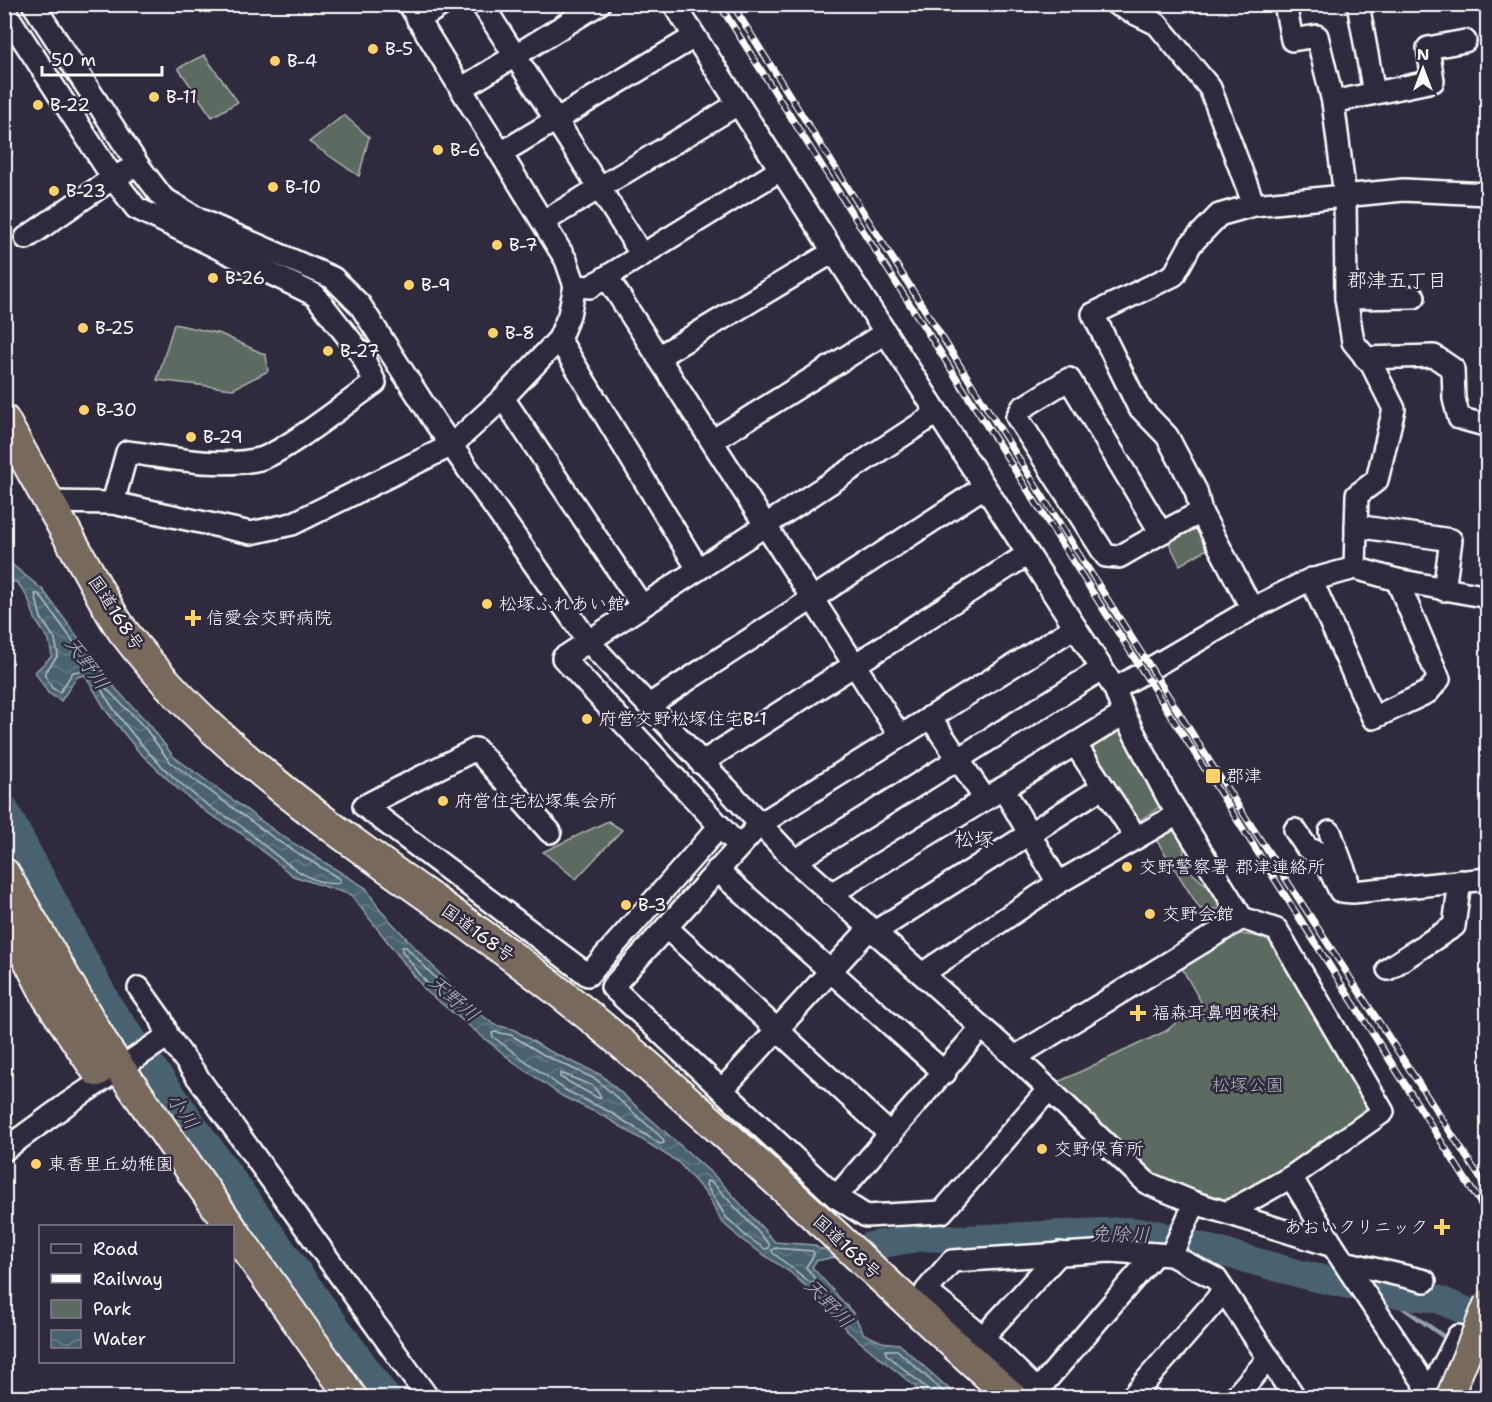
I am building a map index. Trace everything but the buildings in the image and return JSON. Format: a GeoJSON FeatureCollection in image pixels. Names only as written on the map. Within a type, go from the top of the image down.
{"type":"FeatureCollection","features":[{"type":"Feature","properties":{"kind":"highway","name":"国道168号"},"geometry":{"type":"LineString","coordinates":[[4,420],[121,628],[156,671],[197,712],[282,787],[584,1012],[662,1077],[872,1270],[1032,1395]]}},
{"type":"Feature","properties":{"kind":"highway"},"geometry":{"type":"LineString","coordinates":[[4,873],[68,986],[112,1075],[208,1225]]}},
{"type":"Feature","properties":{"kind":"highway"},"geometry":{"type":"LineString","coordinates":[[4,912],[48,998],[112,1075],[229,1225]]}},
{"type":"Feature","properties":{"kind":"highway"},"geometry":{"type":"LineString","coordinates":[[234,1232],[352,1398]]}},
{"type":"Feature","properties":{"kind":"highway"},"geometry":{"type":"LineString","coordinates":[[234,1262],[333,1398]]}},
{"type":"Feature","properties":{"kind":"main road"},"geometry":{"type":"LineString","coordinates":[[1435,1395],[1488,1302]]}},
{"type":"Feature","properties":{"kind":"street"},"geometry":{"type":"LineString","coordinates":[[33,4],[138,165],[163,198],[198,219],[333,278],[360,305],[452,445],[588,641],[795,861],[871,931],[1016,1058],[1147,1183],[1191,1212],[1227,1213],[1342,1259],[1425,1281]]}},
{"type":"Feature","properties":{"kind":"street"},"geometry":{"type":"LineString","coordinates":[[49,502],[113,503],[251,533],[292,524],[452,445],[503,398],[559,339],[569,315],[575,286],[566,260],[413,12],[443,4]]}},
{"type":"Feature","properties":{"kind":"street"},"geometry":{"type":"LineString","coordinates":[[482,4],[642,255]]}},
{"type":"Feature","properties":{"kind":"street"},"geometry":{"type":"LineString","coordinates":[[461,89],[599,4]]}},
{"type":"Feature","properties":{"kind":"street"},"geometry":{"type":"LineString","coordinates":[[674,4],[1115,689],[1124,714],[1178,814],[1242,918],[1277,930],[1383,1112],[1291,1178],[1227,1213]]}},
{"type":"Feature","properties":{"kind":"street"},"geometry":{"type":"LineString","coordinates":[[1116,4],[1157,24],[1210,88],[1254,205]]}},
{"type":"Feature","properties":{"kind":"street"},"geometry":{"type":"LineString","coordinates":[[1285,4],[1292,40],[1317,36],[1333,102],[1345,196],[1346,298],[1353,342],[1372,365],[1394,410],[1377,480],[1357,495],[1355,568]]}},
{"type":"Feature","properties":{"kind":"street"},"geometry":{"type":"LineString","coordinates":[[1358,4],[1374,93]]}},
{"type":"Feature","properties":{"kind":"street"},"geometry":{"type":"LineString","coordinates":[[6,7],[113,178],[136,208],[315,295],[362,355],[375,383],[286,445],[261,459],[214,462],[127,452],[113,503]]}},
{"type":"Feature","properties":{"kind":"street"},"geometry":{"type":"LineString","coordinates":[[501,153],[694,37]]}},
{"type":"Feature","properties":{"kind":"street"},"geometry":{"type":"LineString","coordinates":[[1333,102],[1433,81],[1428,48],[1465,41]]}},
{"type":"Feature","properties":{"kind":"street"},"geometry":{"type":"LineString","coordinates":[[543,222],[738,104]]}},
{"type":"Feature","properties":{"kind":"street"},"geometry":{"type":"LineString","coordinates":[[26,238],[113,178],[138,165]]}},
{"type":"Feature","properties":{"kind":"street"},"geometry":{"type":"LineString","coordinates":[[575,286],[590,287],[780,170]]}},
{"type":"Feature","properties":{"kind":"street"},"geometry":{"type":"LineString","coordinates":[[1252,609],[1201,512],[1196,491],[1172,445],[1138,406],[1092,314],[1174,275],[1191,244],[1219,215],[1254,205],[1403,190],[1488,194]]}},
{"type":"Feature","properties":{"kind":"street"},"geometry":{"type":"LineString","coordinates":[[658,357],[833,252]]}},
{"type":"Feature","properties":{"kind":"street"},"geometry":{"type":"LineString","coordinates":[[607,277],[900,736]]}},
{"type":"Feature","properties":{"kind":"street"},"geometry":{"type":"LineString","coordinates":[[1346,298],[1414,297]]}},
{"type":"Feature","properties":{"kind":"street"},"geometry":{"type":"LineString","coordinates":[[712,441],[885,333]]}},
{"type":"Feature","properties":{"kind":"street"},"geometry":{"type":"LineString","coordinates":[[559,339],[698,569]]}},
{"type":"Feature","properties":{"kind":"street"},"geometry":{"type":"LineString","coordinates":[[1365,358],[1434,356],[1453,369],[1454,399],[1459,418],[1488,426]]}},
{"type":"Feature","properties":{"kind":"street"},"geometry":{"type":"LineString","coordinates":[[1161,533],[1070,379],[1022,408],[1017,417],[1106,556],[1119,557],[1201,512]]}},
{"type":"Feature","properties":{"kind":"street"},"geometry":{"type":"LineString","coordinates":[[503,398],[642,606]]}},
{"type":"Feature","properties":{"kind":"street"},"geometry":{"type":"LineString","coordinates":[[738,846],[562,658],[937,413]]}},
{"type":"Feature","properties":{"kind":"street"},"geometry":{"type":"LineString","coordinates":[[649,705],[984,487]]}},
{"type":"Feature","properties":{"kind":"street"},"geometry":{"type":"LineString","coordinates":[[1356,526],[1451,540],[1444,590]]}},
{"type":"Feature","properties":{"kind":"street"},"geometry":{"type":"LineString","coordinates":[[701,763],[1028,554]]}},
{"type":"Feature","properties":{"kind":"street"},"geometry":{"type":"LineString","coordinates":[[1115,689],[1252,609],[1311,579],[1355,568],[1397,580],[1488,597]]}},
{"type":"Feature","properties":{"kind":"street"},"geometry":{"type":"LineString","coordinates":[[1311,579],[1373,718],[1428,692],[1439,679],[1397,580]]}},
{"type":"Feature","properties":{"kind":"street"},"geometry":{"type":"LineString","coordinates":[[1049,1089],[942,1212],[866,1216],[836,1197],[612,987],[760,824],[1075,627]]}},
{"type":"Feature","properties":{"kind":"street"},"geometry":{"type":"LineString","coordinates":[[795,861],[1102,669]]}},
{"type":"Feature","properties":{"kind":"street"},"geometry":{"type":"LineString","coordinates":[[831,894],[1124,714]]}},
{"type":"Feature","properties":{"kind":"street"},"geometry":{"type":"LineString","coordinates":[[930,717],[985,799]]}},
{"type":"Feature","properties":{"kind":"street"},"geometry":{"type":"LineString","coordinates":[[1075,744],[1136,837]]}},
{"type":"Feature","properties":{"kind":"street"},"geometry":{"type":"LineString","coordinates":[[550,831],[476,749],[364,806],[588,975],[720,826]]}},
{"type":"Feature","properties":{"kind":"street"},"geometry":{"type":"LineString","coordinates":[[722,1090],[831,971],[871,931],[1104,787]]}},
{"type":"Feature","properties":{"kind":"street"},"geometry":{"type":"LineString","coordinates":[[1003,788],[1058,883]]}},
{"type":"Feature","properties":{"kind":"street"},"geometry":{"type":"LineString","coordinates":[[922,974],[1058,883],[1178,814]]}},
{"type":"Feature","properties":{"kind":"street"},"geometry":{"type":"LineString","coordinates":[[1295,830],[1307,848],[1322,854],[1340,891],[1353,892],[1488,879]]}},
{"type":"Feature","properties":{"kind":"street"},"geometry":{"type":"LineString","coordinates":[[1330,831],[1353,892]]}},
{"type":"Feature","properties":{"kind":"street"},"geometry":{"type":"LineString","coordinates":[[717,870],[945,1073]]}},
{"type":"Feature","properties":{"kind":"street"},"geometry":{"type":"LineString","coordinates":[[1388,969],[1454,926],[1460,881]]}},
{"type":"Feature","properties":{"kind":"street"},"geometry":{"type":"LineString","coordinates":[[1016,1058],[1242,918]]}},
{"type":"Feature","properties":{"kind":"street"},"geometry":{"type":"LineString","coordinates":[[667,928],[891,1135]]}},
{"type":"Feature","properties":{"kind":"street"},"geometry":{"type":"LineString","coordinates":[[139,988],[161,1019],[168,1036],[428,1398]]}},
{"type":"Feature","properties":{"kind":"street"},"geometry":{"type":"LineString","coordinates":[[836,1197],[945,1073],[981,1028]]}},
{"type":"Feature","properties":{"kind":"street"},"geometry":{"type":"LineString","coordinates":[[4,1150],[168,1036]]}},
{"type":"Feature","properties":{"kind":"street"},"geometry":{"type":"LineString","coordinates":[[1291,1178],[1342,1259],[1435,1395]]}},
{"type":"Feature","properties":{"kind":"street"},"geometry":{"type":"LineString","coordinates":[[1191,1212],[1163,1255],[1032,1395],[983,1337],[926,1291],[952,1261],[1110,1251],[1163,1255],[1216,1279],[1295,1398]]}},
{"type":"Feature","properties":{"kind":"street"},"geometry":{"type":"LineString","coordinates":[[983,1337],[1060,1253]]}},
{"type":"Feature","properties":{"kind":"street"},"geometry":{"type":"LineString","coordinates":[[1131,1398],[1224,1291]]}},
{"type":"Feature","properties":{"kind":"street"},"geometry":{"type":"LineString","coordinates":[[1435,1395],[1453,1345],[1485,1358],[1468,1398]]}},
{"type":"Feature","properties":{"kind":"street"},"geometry":{"type":"LineString","coordinates":[[1234,1398],[1269,1358]]}},
{"type":"Feature","properties":{"kind":"green space"},"geometry":{"type":"Polygon","coordinates":[[[204,55],[238,102],[212,117],[178,68],[204,55]]]}},
{"type":"Feature","properties":{"kind":"green space"},"geometry":{"type":"Polygon","coordinates":[[[344,115],[369,137],[359,176],[309,142],[344,115]]]}},
{"type":"Feature","properties":{"kind":"green space"},"geometry":{"type":"Polygon","coordinates":[[[5,134],[13,150],[8,165],[5,166],[5,134]]]}},
{"type":"Feature","properties":{"kind":"green space"},"geometry":{"type":"Polygon","coordinates":[[[174,324],[221,334],[266,355],[268,371],[233,389],[157,380],[174,324]]]}},
{"type":"Feature","properties":{"kind":"green space"},"geometry":{"type":"Polygon","coordinates":[[[1189,527],[1198,530],[1209,548],[1180,565],[1168,541],[1189,527]]]}},
{"type":"Feature","properties":{"kind":"green space"},"geometry":{"type":"Polygon","coordinates":[[[1116,726],[1164,804],[1134,824],[1086,745],[1116,726]]]}},
{"type":"Feature","properties":{"kind":"green space"},"geometry":{"type":"Polygon","coordinates":[[[608,821],[622,830],[576,879],[543,852],[608,821]]]}},
{"type":"Feature","properties":{"kind":"green space"},"geometry":{"type":"Polygon","coordinates":[[[1172,828],[1184,843],[1184,858],[1188,868],[1213,893],[1221,909],[1200,909],[1155,838],[1172,828]]]}},
{"type":"Feature","properties":{"kind":"green space","name":"松塚公園"},"geometry":{"type":"Polygon","coordinates":[[[1235,933],[1274,939],[1374,1113],[1228,1207],[1145,1172],[1054,1084],[1166,1031],[1201,1002],[1180,965],[1235,933]]]}},
{"type":"Feature","properties":{"kind":"water","name":"天野川"},"geometry":{"type":"Polygon","coordinates":[[[4,554],[9,562],[43,590],[116,689],[150,725],[173,756],[282,836],[366,888],[380,910],[453,988],[461,1000],[495,1025],[513,1029],[547,1050],[601,1075],[718,1179],[775,1242],[814,1245],[820,1249],[888,1239],[911,1241],[816,1261],[812,1267],[853,1313],[864,1334],[882,1342],[899,1344],[958,1397],[928,1397],[848,1332],[824,1303],[791,1273],[742,1240],[721,1221],[709,1197],[678,1162],[607,1118],[562,1096],[511,1060],[426,991],[351,895],[293,876],[242,834],[206,812],[179,790],[139,752],[107,712],[85,675],[77,677],[61,701],[48,693],[35,672],[52,656],[49,640],[36,621],[28,598],[18,583],[5,579],[4,554]]]}},
{"type":"Feature","properties":{"kind":"waterway","name":"小川"},"geometry":{"type":"LineString","coordinates":[[4,808],[109,1006],[387,1398]]}},
{"type":"Feature","properties":{"kind":"waterway","name":"免除川"},"geometry":{"type":"LineString","coordinates":[[870,1246],[923,1237],[965,1239],[1123,1231],[1152,1233],[1304,1275],[1381,1292],[1437,1299],[1488,1320]]}},
{"type":"Feature","properties":{"kind":"waterway"},"geometry":{"type":"LineString","coordinates":[[1381,1292],[1450,1341]]}},
{"type":"Feature","properties":{"kind":"railway"},"geometry":{"type":"LineString","coordinates":[[719,4],[1488,1215]]}},
{"type":"Feature","properties":{"kind":"railway"},"geometry":{"type":"LineString","coordinates":[[732,4],[1217,773],[1488,1190]]}},
{"type":"Feature","properties":{"kind":"place","name":"B-5"},"geometry":{"type":"Point","coordinates":[373,49]}},
{"type":"Feature","properties":{"kind":"place","name":"B-4"},"geometry":{"type":"Point","coordinates":[275,61]}},
{"type":"Feature","properties":{"kind":"place","name":"B-11"},"geometry":{"type":"Point","coordinates":[154,97]}},
{"type":"Feature","properties":{"kind":"place","name":"B-22"},"geometry":{"type":"Point","coordinates":[38,105]}},
{"type":"Feature","properties":{"kind":"place","name":"B-6"},"geometry":{"type":"Point","coordinates":[438,150]}},
{"type":"Feature","properties":{"kind":"place","name":"B-10"},"geometry":{"type":"Point","coordinates":[273,187]}},
{"type":"Feature","properties":{"kind":"place","name":"B-23"},"geometry":{"type":"Point","coordinates":[54,191]}},
{"type":"Feature","properties":{"kind":"place","name":"B-7"},"geometry":{"type":"Point","coordinates":[497,245]}},
{"type":"Feature","properties":{"kind":"place","name":"B-26"},"geometry":{"type":"Point","coordinates":[213,278]}},
{"type":"Feature","properties":{"kind":"place","name":"B-9"},"geometry":{"type":"Point","coordinates":[409,285]}},
{"type":"Feature","properties":{"kind":"place","name":"B-25"},"geometry":{"type":"Point","coordinates":[83,328]}},
{"type":"Feature","properties":{"kind":"place","name":"B-8"},"geometry":{"type":"Point","coordinates":[493,333]}},
{"type":"Feature","properties":{"kind":"place","name":"B-27"},"geometry":{"type":"Point","coordinates":[328,351]}},
{"type":"Feature","properties":{"kind":"place","name":"B-30"},"geometry":{"type":"Point","coordinates":[84,410]}},
{"type":"Feature","properties":{"kind":"place","name":"B-29"},"geometry":{"type":"Point","coordinates":[191,437]}},
{"type":"Feature","properties":{"kind":"place","name":"松塚ふれあい館"},"geometry":{"type":"Point","coordinates":[487,604]}},
{"type":"Feature","properties":{"kind":"place","name":"信愛会交野病院"},"geometry":{"type":"Point","coordinates":[193,618]}},
{"type":"Feature","properties":{"kind":"place","name":"府営交野松塚住宅B-1"},"geometry":{"type":"Point","coordinates":[587,719]}},
{"type":"Feature","properties":{"kind":"place","name":"郡津"},"geometry":{"type":"Point","coordinates":[1213,776]}},
{"type":"Feature","properties":{"kind":"place","name":"府営住宅松塚集会所"},"geometry":{"type":"Point","coordinates":[443,801]}},
{"type":"Feature","properties":{"kind":"place","name":"交野警察署 郡津連絡所"},"geometry":{"type":"Point","coordinates":[1127,867]}},
{"type":"Feature","properties":{"kind":"place","name":"B-3"},"geometry":{"type":"Point","coordinates":[626,905]}},
{"type":"Feature","properties":{"kind":"place","name":"交野会館"},"geometry":{"type":"Point","coordinates":[1150,914]}},
{"type":"Feature","properties":{"kind":"place","name":"福森耳鼻咽喉科"},"geometry":{"type":"Point","coordinates":[1138,1013]}},
{"type":"Feature","properties":{"kind":"place","name":"交野保育所"},"geometry":{"type":"Point","coordinates":[1042,1149]}},
{"type":"Feature","properties":{"kind":"place","name":"東香里丘幼稚園"},"geometry":{"type":"Point","coordinates":[36,1164]}},
{"type":"Feature","properties":{"kind":"place","name":"あおいクリニック"},"geometry":{"type":"Point","coordinates":[1442,1227]}},
{"type":"Feature","properties":{"kind":"district","name":"郡津五丁目"},"geometry":{"type":"Point","coordinates":[1397,280]}},
{"type":"Feature","properties":{"kind":"district","name":"松塚"},"geometry":{"type":"Point","coordinates":[974,839]}}]}
